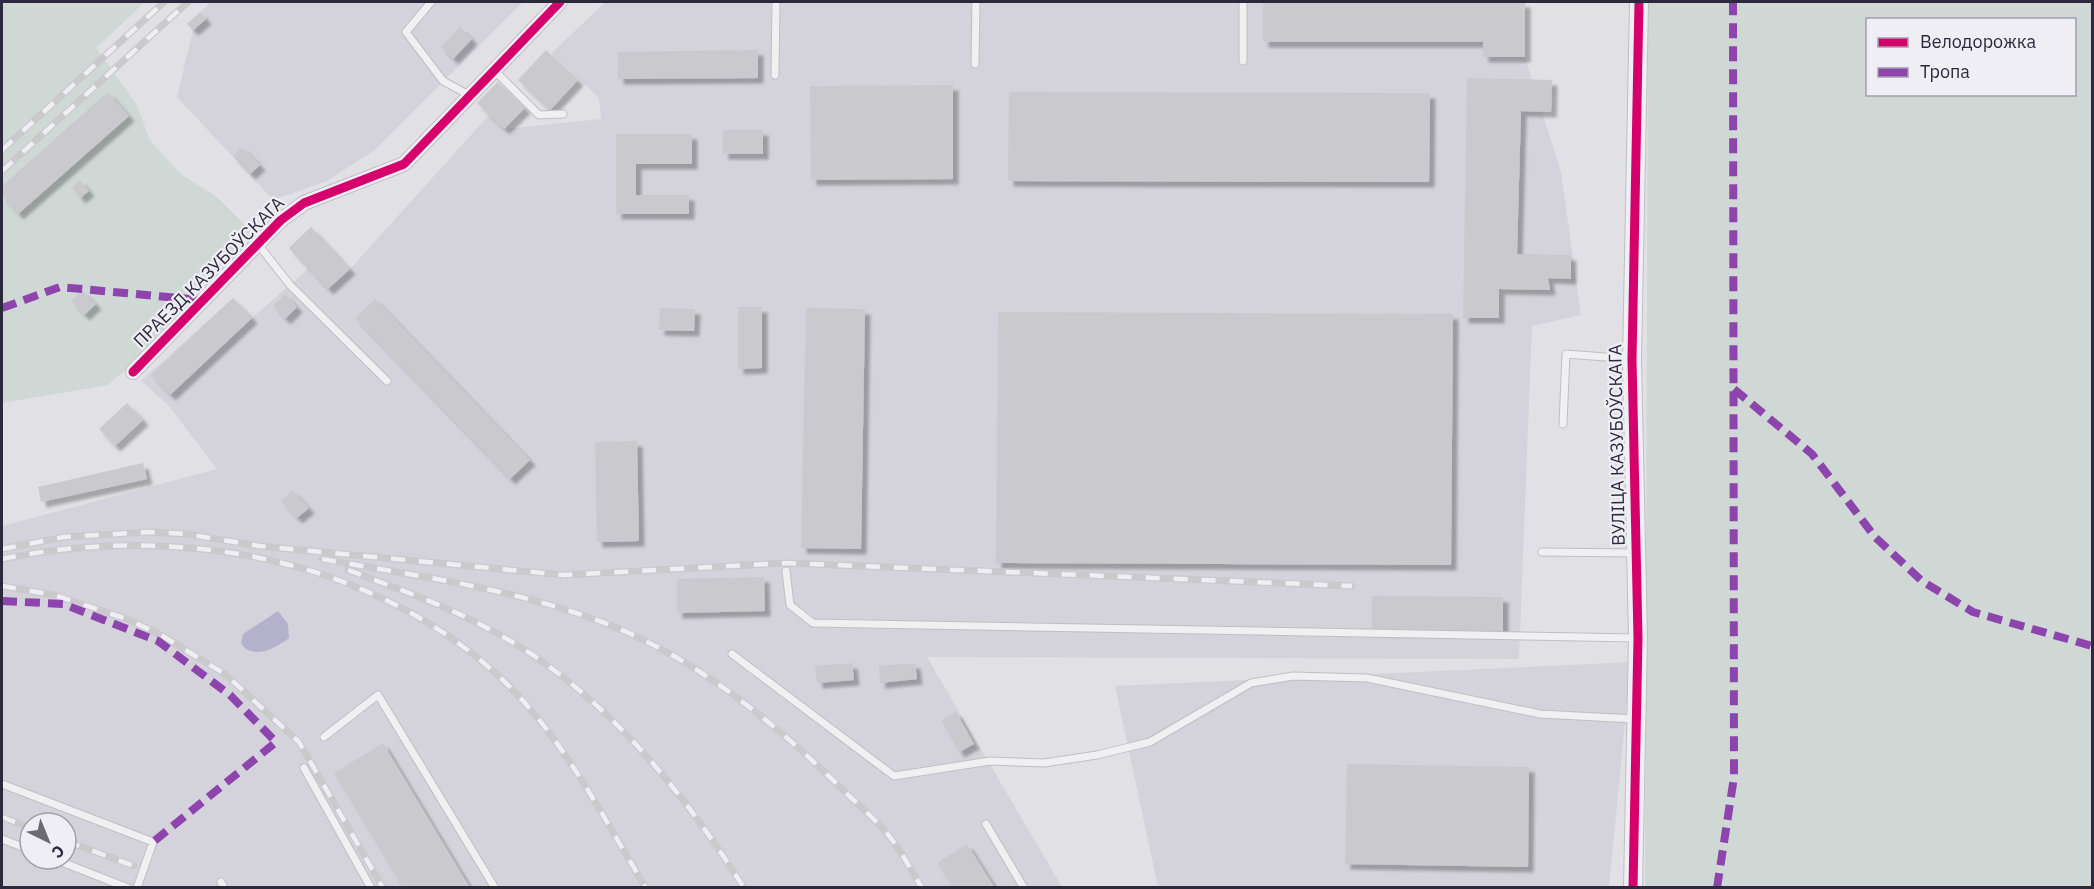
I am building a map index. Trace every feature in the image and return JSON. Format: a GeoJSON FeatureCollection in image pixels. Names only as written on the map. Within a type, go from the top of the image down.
{"type":"FeatureCollection","features":[{"type":"Feature","properties":{"kind":"street","name":"ПРАЕЗД КАЗУБОЎСКАГА"},"geometry":{"type":"LineString","coordinates":[[133,372],[281,220],[304,203],[404,164],[560,2]]}},
{"type":"Feature","properties":{"kind":"street","name":"ВУЛІЦА КАЗУБОЎСКАГА"},"geometry":{"type":"LineString","coordinates":[[1633,888],[1638,638],[1632,359],[1639,2]]}},
{"type":"Feature","properties":{"kind":"lane"},"geometry":{"type":"LineString","coordinates":[[432,2],[406,32],[443,81],[469,95]]}},
{"type":"Feature","properties":{"kind":"lane"},"geometry":{"type":"LineString","coordinates":[[775,75],[776,2]]}},
{"type":"Feature","properties":{"kind":"lane"},"geometry":{"type":"LineString","coordinates":[[975,64],[976,2]]}},
{"type":"Feature","properties":{"kind":"lane"},"geometry":{"type":"LineString","coordinates":[[1243,2],[1243,61]]}},
{"type":"Feature","properties":{"kind":"lane"},"geometry":{"type":"LineString","coordinates":[[494,70],[539,115],[563,114]]}},
{"type":"Feature","properties":{"kind":"lane"},"geometry":{"type":"LineString","coordinates":[[257,243],[290,285],[387,381]]}},
{"type":"Feature","properties":{"kind":"lane"},"geometry":{"type":"LineString","coordinates":[[1563,424],[1566,354],[1632,359]]}},
{"type":"Feature","properties":{"kind":"lane"},"geometry":{"type":"LineString","coordinates":[[1542,552],[1635,553]]}},
{"type":"Feature","properties":{"kind":"lane"},"geometry":{"type":"LineString","coordinates":[[786,571],[790,605],[813,623],[1638,638]]}},
{"type":"Feature","properties":{"kind":"lane"},"geometry":{"type":"LineString","coordinates":[[732,654],[894,776],[990,761],[1044,763],[1097,755],[1150,742],[1251,683],[1293,676],[1367,678],[1540,714],[1635,718]]}},
{"type":"Feature","properties":{"kind":"lane"},"geometry":{"type":"LineString","coordinates":[[324,737],[378,695],[495,888]]}},
{"type":"Feature","properties":{"kind":"lane"},"geometry":{"type":"LineString","coordinates":[[304,768],[371,888]]}},
{"type":"Feature","properties":{"kind":"lane"},"geometry":{"type":"LineString","coordinates":[[2,784],[153,842],[137,888]]}},
{"type":"Feature","properties":{"kind":"lane"},"geometry":{"type":"LineString","coordinates":[[986,824],[1024,888]]}},
{"type":"Feature","properties":{"kind":"lane"},"geometry":{"type":"LineString","coordinates":[[2,839],[18,845]]}},
{"type":"Feature","properties":{"kind":"lane"},"geometry":{"type":"LineString","coordinates":[[78,868],[128,888]]}},
{"type":"Feature","properties":{"kind":"shaded area"},"geometry":{"type":"Polygon","coordinates":[[[2,2],[145,2],[96,48],[137,105],[150,141],[181,174],[217,197],[251,231],[129,367],[108,385],[2,403],[2,2]]]}},
{"type":"Feature","properties":{"kind":"shaded area"},"geometry":{"type":"Polygon","coordinates":[[[211,2],[523,2],[375,150],[327,181],[273,200],[177,97],[193,30],[187,24],[211,2]]]}},
{"type":"Feature","properties":{"kind":"shaded area"},"geometry":{"type":"Polygon","coordinates":[[[605,2],[1525,2],[1525,57],[1561,172],[1581,315],[1532,326],[1519,659],[927,657],[1062,887],[2,888],[2,526],[217,469],[168,405],[141,381],[233,298],[252,318],[308,269],[289,248],[311,227],[350,269],[489,115],[504,129],[601,119],[599,98],[552,53],[605,2]]]}},
{"type":"Feature","properties":{"kind":"shaded area"},"geometry":{"type":"Polygon","coordinates":[[[1648,2],[2092,2],[2092,887],[1645,888],[1648,2]]]}},
{"type":"Feature","properties":{"kind":"shaded area"},"geometry":{"type":"Polygon","coordinates":[[[278,611],[288,624],[289,638],[278,646],[258,652],[251,651],[241,643],[243,634],[278,611]]]}},
{"type":"Feature","properties":{"kind":"shaded area"},"geometry":{"type":"Polygon","coordinates":[[[1631,662],[1609,887],[1158,887],[1115,686],[1631,662]]]}},
{"type":"Feature","properties":{"kind":"building"},"geometry":{"type":"Polygon","coordinates":[[[1263,2],[1525,2],[1525,57],[1483,57],[1483,42],[1263,42],[1263,2]]]}},
{"type":"Feature","properties":{"kind":"building"},"geometry":{"type":"Polygon","coordinates":[[[200,12],[206,19],[193,30],[187,24],[200,12]]]}},
{"type":"Feature","properties":{"kind":"building"},"geometry":{"type":"Polygon","coordinates":[[[460,27],[472,39],[453,59],[441,47],[460,27]]]}},
{"type":"Feature","properties":{"kind":"building"},"geometry":{"type":"Polygon","coordinates":[[[546,50],[578,80],[550,110],[518,80],[546,50]]]}},
{"type":"Feature","properties":{"kind":"building"},"geometry":{"type":"Polygon","coordinates":[[[758,50],[758,78],[618,79],[618,52],[758,50]]]}},
{"type":"Feature","properties":{"kind":"building"},"geometry":{"type":"Polygon","coordinates":[[[1467,78],[1552,80],[1551,112],[1521,111],[1517,254],[1571,255],[1571,279],[1548,278],[1550,290],[1499,289],[1499,318],[1463,318],[1467,78]]]}},
{"type":"Feature","properties":{"kind":"building"},"geometry":{"type":"Polygon","coordinates":[[[498,82],[525,108],[504,129],[477,103],[498,82]]]}},
{"type":"Feature","properties":{"kind":"building"},"geometry":{"type":"Polygon","coordinates":[[[953,85],[953,179],[811,180],[810,86],[953,85]]]}},
{"type":"Feature","properties":{"kind":"building"},"geometry":{"type":"Polygon","coordinates":[[[108,92],[129,116],[18,214],[2,196],[2,186],[108,92]]]}},
{"type":"Feature","properties":{"kind":"building"},"geometry":{"type":"Polygon","coordinates":[[[1009,92],[1430,93],[1429,182],[1008,181],[1009,92]]]}},
{"type":"Feature","properties":{"kind":"building"},"geometry":{"type":"Polygon","coordinates":[[[723,130],[763,130],[763,154],[723,154],[723,130]]]}},
{"type":"Feature","properties":{"kind":"building"},"geometry":{"type":"Polygon","coordinates":[[[616,134],[692,134],[692,164],[636,164],[636,195],[689,195],[689,214],[616,214],[616,134]]]}},
{"type":"Feature","properties":{"kind":"building"},"geometry":{"type":"Polygon","coordinates":[[[242,147],[260,165],[250,174],[233,156],[242,147]]]}},
{"type":"Feature","properties":{"kind":"building"},"geometry":{"type":"Polygon","coordinates":[[[80,180],[89,191],[80,198],[72,187],[80,180]]]}},
{"type":"Feature","properties":{"kind":"building"},"geometry":{"type":"Polygon","coordinates":[[[311,227],[350,269],[328,289],[289,248],[311,227]]]}},
{"type":"Feature","properties":{"kind":"building"},"geometry":{"type":"Polygon","coordinates":[[[82,290],[96,304],[84,315],[71,301],[82,290]]]}},
{"type":"Feature","properties":{"kind":"building"},"geometry":{"type":"Polygon","coordinates":[[[285,294],[297,307],[285,319],[273,306],[285,294]]]}},
{"type":"Feature","properties":{"kind":"building"},"geometry":{"type":"Polygon","coordinates":[[[233,298],[252,318],[170,395],[151,375],[233,298]]]}},
{"type":"Feature","properties":{"kind":"building"},"geometry":{"type":"Polygon","coordinates":[[[375,299],[530,460],[510,479],[355,318],[375,299]]]}},
{"type":"Feature","properties":{"kind":"building"},"geometry":{"type":"Polygon","coordinates":[[[738,307],[762,307],[762,368],[738,369],[738,307]]]}},
{"type":"Feature","properties":{"kind":"building"},"geometry":{"type":"Polygon","coordinates":[[[660,308],[695,309],[694,331],[659,330],[660,308]]]}},
{"type":"Feature","properties":{"kind":"building"},"geometry":{"type":"Polygon","coordinates":[[[806,308],[865,309],[861,549],[801,548],[806,308]]]}},
{"type":"Feature","properties":{"kind":"building"},"geometry":{"type":"Polygon","coordinates":[[[998,312],[1453,314],[1451,565],[996,563],[998,312]]]}},
{"type":"Feature","properties":{"kind":"building"},"geometry":{"type":"Polygon","coordinates":[[[127,403],[143,420],[115,446],[99,429],[127,403]]]}},
{"type":"Feature","properties":{"kind":"building"},"geometry":{"type":"Polygon","coordinates":[[[637,441],[639,541],[597,542],[595,442],[637,441]]]}},
{"type":"Feature","properties":{"kind":"building"},"geometry":{"type":"Polygon","coordinates":[[[143,463],[147,479],[41,502],[38,487],[143,463]]]}},
{"type":"Feature","properties":{"kind":"building"},"geometry":{"type":"Polygon","coordinates":[[[292,490],[309,508],[297,518],[281,501],[292,490]]]}},
{"type":"Feature","properties":{"kind":"building"},"geometry":{"type":"Polygon","coordinates":[[[764,577],[765,611],[677,613],[677,579],[764,577]]]}},
{"type":"Feature","properties":{"kind":"building"},"geometry":{"type":"Polygon","coordinates":[[[1372,596],[1503,597],[1503,631],[1372,631],[1372,596]]]}},
{"type":"Feature","properties":{"kind":"building"},"geometry":{"type":"Polygon","coordinates":[[[852,663],[854,680],[817,683],[815,666],[852,663]]]}},
{"type":"Feature","properties":{"kind":"building"},"geometry":{"type":"Polygon","coordinates":[[[915,663],[917,679],[880,683],[879,666],[915,663]]]}},
{"type":"Feature","properties":{"kind":"building"},"geometry":{"type":"Polygon","coordinates":[[[956,712],[974,744],[959,752],[941,720],[956,712]]]}},
{"type":"Feature","properties":{"kind":"building"},"geometry":{"type":"Polygon","coordinates":[[[383,743],[470,888],[403,888],[334,773],[383,743]]]}},
{"type":"Feature","properties":{"kind":"building"},"geometry":{"type":"Polygon","coordinates":[[[1347,764],[1529,767],[1528,867],[1345,864],[1347,764]]]}},
{"type":"Feature","properties":{"kind":"building"},"geometry":{"type":"Polygon","coordinates":[[[967,844],[995,888],[953,888],[937,863],[967,844]]]}},
{"type":"Feature","properties":{"kind":"railway"},"geometry":{"type":"LineString","coordinates":[[2,150],[164,2]]}},
{"type":"Feature","properties":{"kind":"railway"},"geometry":{"type":"LineString","coordinates":[[2,171],[188,2]]}},
{"type":"Feature","properties":{"kind":"railway"},"geometry":{"type":"LineString","coordinates":[[2,549],[64,537],[149,532],[186,534],[259,546],[564,575],[786,563],[1352,586]]}},
{"type":"Feature","properties":{"kind":"railway"},"geometry":{"type":"LineString","coordinates":[[2,559],[69,549],[137,546],[205,549],[272,561],[337,580],[399,607],[457,642],[509,686],[530,708],[583,782],[646,888]]}},
{"type":"Feature","properties":{"kind":"railway"},"geometry":{"type":"LineString","coordinates":[[322,559],[457,583],[523,598],[588,617],[659,648],[725,689],[786,737],[869,814],[901,852],[922,888]]}},
{"type":"Feature","properties":{"kind":"railway"},"geometry":{"type":"LineString","coordinates":[[348,570],[470,619],[527,651],[564,678],[599,708],[663,776],[692,812],[744,888]]}},
{"type":"Feature","properties":{"kind":"railway"},"geometry":{"type":"LineString","coordinates":[[2,586],[54,595],[127,619],[161,635],[225,674],[299,742],[383,888]]}},
{"type":"Feature","properties":{"kind":"railway"},"geometry":{"type":"LineString","coordinates":[[2,817],[18,823]]}},
{"type":"Feature","properties":{"kind":"railway"},"geometry":{"type":"LineString","coordinates":[[78,845],[134,866]]}},
{"type":"Feature","properties":{"kind":"marked path"},"geometry":{"type":"LineString","coordinates":[[1717,888],[1734,777],[1733,2]]}},
{"type":"Feature","properties":{"kind":"marked path"},"geometry":{"type":"LineString","coordinates":[[2,308],[60,287],[200,300]]}},
{"type":"Feature","properties":{"kind":"marked path"},"geometry":{"type":"LineString","coordinates":[[1734,389],[1812,454],[1875,537],[1922,581],[1973,612],[2092,646]]}},
{"type":"Feature","properties":{"kind":"marked path"},"geometry":{"type":"LineString","coordinates":[[2,601],[63,604],[158,641],[230,695],[276,742],[153,842]]}},
{"type":"Feature","properties":{"kind":"cycle path"},"geometry":{"type":"LineString","coordinates":[[133,372],[281,220],[304,203],[404,164],[560,2]]}},
{"type":"Feature","properties":{"kind":"cycle path"},"geometry":{"type":"LineString","coordinates":[[1633,888],[1638,638],[1632,359],[1639,2]]}}]}
